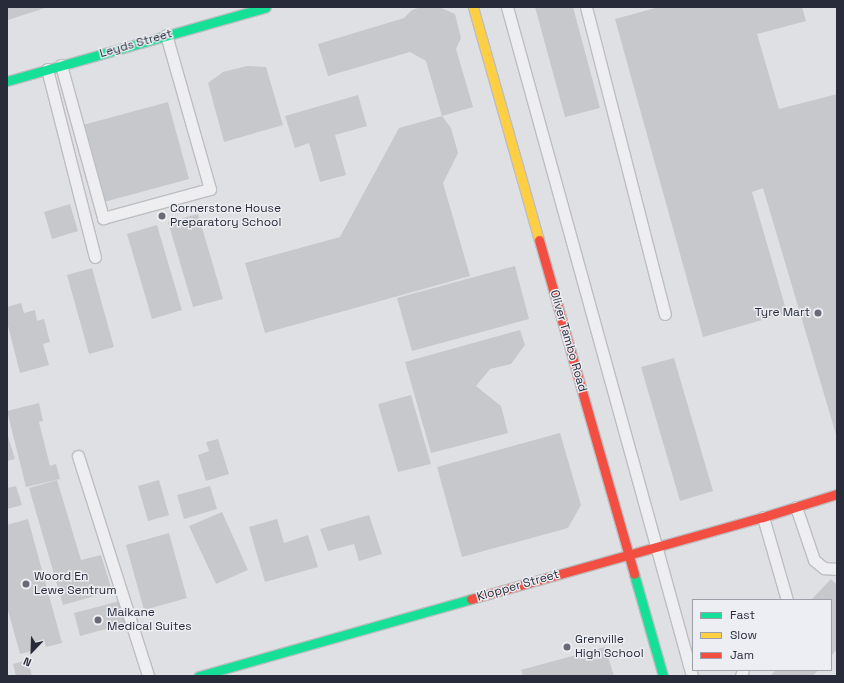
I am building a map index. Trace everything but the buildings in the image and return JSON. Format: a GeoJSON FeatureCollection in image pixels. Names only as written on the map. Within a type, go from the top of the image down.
{"type":"FeatureCollection","features":[{"type":"Feature","properties":{"kind":"street","name":"Leyds Street"},"geometry":{"type":"LineString","coordinates":[[7,81],[266,7]]}},
{"type":"Feature","properties":{"kind":"street","name":"Oliver Tambo Road"},"geometry":{"type":"LineString","coordinates":[[473,7],[663,676]]}},
{"type":"Feature","properties":{"kind":"street","name":"Klopper Street"},"geometry":{"type":"LineString","coordinates":[[199,676],[763,517],[837,494]]}},
{"type":"Feature","properties":{"kind":"lane"},"geometry":{"type":"LineString","coordinates":[[507,7],[692,676]]}},
{"type":"Feature","properties":{"kind":"lane"},"geometry":{"type":"LineString","coordinates":[[586,7],[665,314]]}},
{"type":"Feature","properties":{"kind":"lane"},"geometry":{"type":"LineString","coordinates":[[61,65],[103,218],[210,189],[166,35]]}},
{"type":"Feature","properties":{"kind":"lane"},"geometry":{"type":"LineString","coordinates":[[47,69],[95,257]]}},
{"type":"Feature","properties":{"kind":"lane"},"geometry":{"type":"LineString","coordinates":[[78,456],[148,676]]}},
{"type":"Feature","properties":{"kind":"lane"},"geometry":{"type":"LineString","coordinates":[[796,507],[814,560],[824,568],[837,569]]}},
{"type":"Feature","properties":{"kind":"lane"},"geometry":{"type":"LineString","coordinates":[[763,517],[787,599]]}},
{"type":"Feature","properties":{"kind":"traffic: fast"},"geometry":{"type":"LineString","coordinates":[[7,81],[266,7]]}},
{"type":"Feature","properties":{"kind":"traffic: fast"},"geometry":{"type":"LineString","coordinates":[[634,574],[663,676]]}},
{"type":"Feature","properties":{"kind":"traffic: fast"},"geometry":{"type":"LineString","coordinates":[[199,676],[471,599]]}},
{"type":"Feature","properties":{"kind":"traffic: slow"},"geometry":{"type":"LineString","coordinates":[[473,7],[539,240]]}},
{"type":"Feature","properties":{"kind":"traffic: jam"},"geometry":{"type":"LineString","coordinates":[[539,240],[634,574]]}},
{"type":"Feature","properties":{"kind":"traffic: jam"},"geometry":{"type":"LineString","coordinates":[[471,599],[763,517],[837,494]]}},
{"type":"Feature","properties":{"kind":"place","name":"Cornerstone House Preparatory School"},"geometry":{"type":"Point","coordinates":[162,216]}},
{"type":"Feature","properties":{"kind":"place","name":"Tyre Mart"},"geometry":{"type":"Point","coordinates":[818,313]}},
{"type":"Feature","properties":{"kind":"place","name":"Woord En Lewe Sentrum"},"geometry":{"type":"Point","coordinates":[26,584]}},
{"type":"Feature","properties":{"kind":"place","name":"Maikane Medical Suites"},"geometry":{"type":"Point","coordinates":[98,620]}},
{"type":"Feature","properties":{"kind":"place","name":"Grenville High School"},"geometry":{"type":"Point","coordinates":[567,647]}}]}
